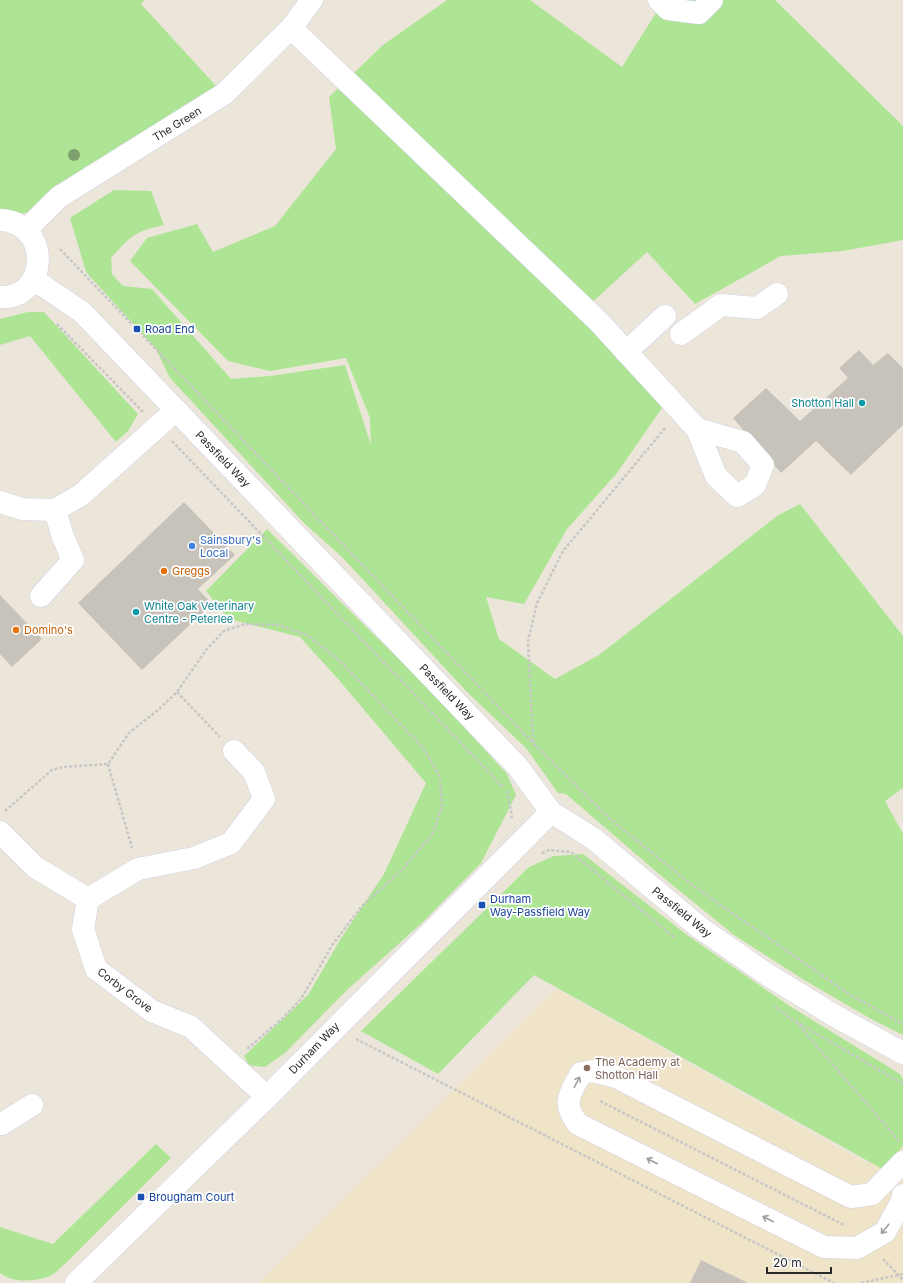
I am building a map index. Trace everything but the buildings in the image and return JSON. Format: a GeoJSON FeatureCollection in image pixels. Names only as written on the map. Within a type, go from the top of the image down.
{"type":"FeatureCollection","features":[{"type":"Feature","properties":{"kind":"street","name":"The Green"},"geometry":{"type":"LineString","coordinates":[[26,230],[59,197],[224,94],[291,28],[312,0]]}},
{"type":"Feature","properties":{"kind":"street"},"geometry":{"type":"LineString","coordinates":[[659,0],[668,9],[699,13],[712,0]]}},
{"type":"Feature","properties":{"kind":"street"},"geometry":{"type":"LineString","coordinates":[[291,28],[599,322],[697,429]]}},
{"type":"Feature","properties":{"kind":"street"},"geometry":{"type":"LineString","coordinates":[[0,220],[16,223],[26,230],[35,241],[39,254],[39,263],[33,279],[28,287],[8,298],[0,297]]}},
{"type":"Feature","properties":{"kind":"street","name":"Passfield Way"},"geometry":{"type":"LineString","coordinates":[[33,279],[82,312],[518,767],[551,812],[594,839],[699,927],[768,975],[835,1016],[903,1053]]}},
{"type":"Feature","properties":{"kind":"street"},"geometry":{"type":"LineString","coordinates":[[681,334],[721,305],[757,308],[777,294]]}},
{"type":"Feature","properties":{"kind":"street"},"geometry":{"type":"LineString","coordinates":[[626,352],[665,316]]}},
{"type":"Feature","properties":{"kind":"street"},"geometry":{"type":"LineString","coordinates":[[0,502],[22,509],[55,510],[81,495],[176,410]]}},
{"type":"Feature","properties":{"kind":"street"},"geometry":{"type":"LineString","coordinates":[[41,596],[74,560],[63,537],[55,510]]}},
{"type":"Feature","properties":{"kind":"street"},"geometry":{"type":"LineString","coordinates":[[0,832],[35,866],[88,899],[138,869],[194,858],[231,843],[264,798],[254,772],[234,751]]}},
{"type":"Feature","properties":{"kind":"street","name":"Durham Way"},"geometry":{"type":"LineString","coordinates":[[76,1283],[267,1097],[334,1028],[551,812]]}},
{"type":"Feature","properties":{"kind":"street","name":"Corby Grove"},"geometry":{"type":"LineString","coordinates":[[88,899],[83,929],[96,969],[152,1011],[191,1027],[267,1097]]}},
{"type":"Feature","properties":{"kind":"street"},"geometry":{"type":"LineString","coordinates":[[903,1162],[872,1194],[851,1197],[616,1077],[593,1071],[581,1073],[568,1099],[570,1113],[578,1124],[824,1247],[857,1248],[885,1232],[902,1201],[903,1195]]}},
{"type":"Feature","properties":{"kind":"street"},"geometry":{"type":"LineString","coordinates":[[1,1127],[32,1105]]}},
{"type":"Feature","properties":{"kind":"path"},"geometry":{"type":"LineString","coordinates":[[60,249],[533,743],[610,818],[692,886],[849,994],[903,1024]]}},
{"type":"Feature","properties":{"kind":"path"},"geometry":{"type":"LineString","coordinates":[[533,742],[528,640],[537,603],[563,551],[680,410]]}},
{"type":"Feature","properties":{"kind":"path"},"geometry":{"type":"LineString","coordinates":[[167,437],[507,791],[512,816],[509,822]]}},
{"type":"Feature","properties":{"kind":"path"},"geometry":{"type":"LineString","coordinates":[[178,692],[234,751]]}},
{"type":"Feature","properties":{"kind":"path"},"geometry":{"type":"LineString","coordinates":[[108,764],[138,869]]}},
{"type":"Feature","properties":{"kind":"path"},"geometry":{"type":"LineString","coordinates":[[793,1020],[903,1146]]}},
{"type":"Feature","properties":{"kind":"path"},"geometry":{"type":"LineString","coordinates":[[334,1028],[834,1283]]}},
{"type":"Feature","properties":{"kind":"path"},"geometry":{"type":"LineString","coordinates":[[600,1101],[862,1234],[867,1242],[903,1280]]}},
{"type":"Feature","properties":{"kind":"path"},"geometry":{"type":"LineString","coordinates":[[862,1283],[903,1274]]}},
{"type":"Feature","properties":{"kind":"shaded area","name":"The Academy at Shotton Hall"},"geometry":{"type":"Polygon","coordinates":[[[556,989],[866,1163],[903,1146],[903,1283],[259,1283],[556,989]]]}},
{"type":"Feature","properties":{"kind":"green space"},"geometry":{"type":"Polygon","coordinates":[[[0,0],[144,0],[141,4],[218,88],[34,209],[22,214],[0,210],[0,0]]]}},
{"type":"Feature","properties":{"kind":"green space"},"geometry":{"type":"Polygon","coordinates":[[[447,0],[530,0],[622,67],[664,0],[775,0],[903,126],[903,240],[843,251],[781,256],[695,304],[647,252],[586,308],[669,398],[617,473],[567,529],[524,604],[486,597],[499,639],[555,679],[599,655],[777,516],[800,504],[903,636],[903,788],[885,801],[903,834],[903,1035],[873,1020],[804,980],[734,935],[659,874],[566,794],[558,793],[526,748],[467,692],[342,557],[305,524],[170,378],[156,349],[86,272],[70,218],[114,190],[151,191],[164,225],[140,232],[129,239],[111,258],[112,274],[123,286],[152,289],[231,379],[270,376],[345,365],[371,445],[370,418],[346,358],[270,371],[228,361],[130,261],[147,238],[197,224],[213,252],[275,226],[336,149],[329,97],[383,45],[447,0]]]}},
{"type":"Feature","properties":{"kind":"green space"},"geometry":{"type":"Polygon","coordinates":[[[28,312],[44,312],[138,414],[128,431],[116,442],[30,336],[0,345],[0,319],[28,312]]]}},
{"type":"Feature","properties":{"kind":"green space"},"geometry":{"type":"Polygon","coordinates":[[[267,529],[426,686],[507,774],[516,795],[481,863],[423,922],[346,991],[285,1053],[265,1067],[249,1065],[244,1056],[308,995],[340,940],[384,874],[426,783],[338,679],[300,637],[229,619],[206,591],[267,529]]]}},
{"type":"Feature","properties":{"kind":"green space"},"geometry":{"type":"Polygon","coordinates":[[[583,854],[687,935],[788,1005],[900,1074],[903,1079],[903,1145],[886,1171],[534,975],[438,1074],[361,1031],[529,867],[554,856],[583,854]]]}},
{"type":"Feature","properties":{"kind":"green space"},"geometry":{"type":"Polygon","coordinates":[[[156,1144],[171,1158],[57,1271],[50,1276],[31,1280],[11,1279],[0,1273],[0,1227],[53,1244],[156,1144]]]}},
{"type":"Feature","properties":{"kind":"place","name":"Road End"},"geometry":{"type":"Point","coordinates":[137,329]}},
{"type":"Feature","properties":{"kind":"place","name":"Shotton Hall"},"geometry":{"type":"Point","coordinates":[862,403]}},
{"type":"Feature","properties":{"kind":"place","name":"Sainsbury's Local"},"geometry":{"type":"Point","coordinates":[192,546]}},
{"type":"Feature","properties":{"kind":"place","name":"Greggs"},"geometry":{"type":"Point","coordinates":[164,571]}},
{"type":"Feature","properties":{"kind":"place","name":"White Oak Veterinary Centre - Peterlee"},"geometry":{"type":"Point","coordinates":[136,612]}},
{"type":"Feature","properties":{"kind":"place","name":"Domino's"},"geometry":{"type":"Point","coordinates":[16,630]}},
{"type":"Feature","properties":{"kind":"place","name":"Durham Way-Passfield Way"},"geometry":{"type":"Point","coordinates":[482,905]}},
{"type":"Feature","properties":{"kind":"place","name":"The Academy at Shotton Hall"},"geometry":{"type":"Point","coordinates":[587,1068]}},
{"type":"Feature","properties":{"kind":"place","name":"Brougham Court"},"geometry":{"type":"Point","coordinates":[141,1197]}}]}
